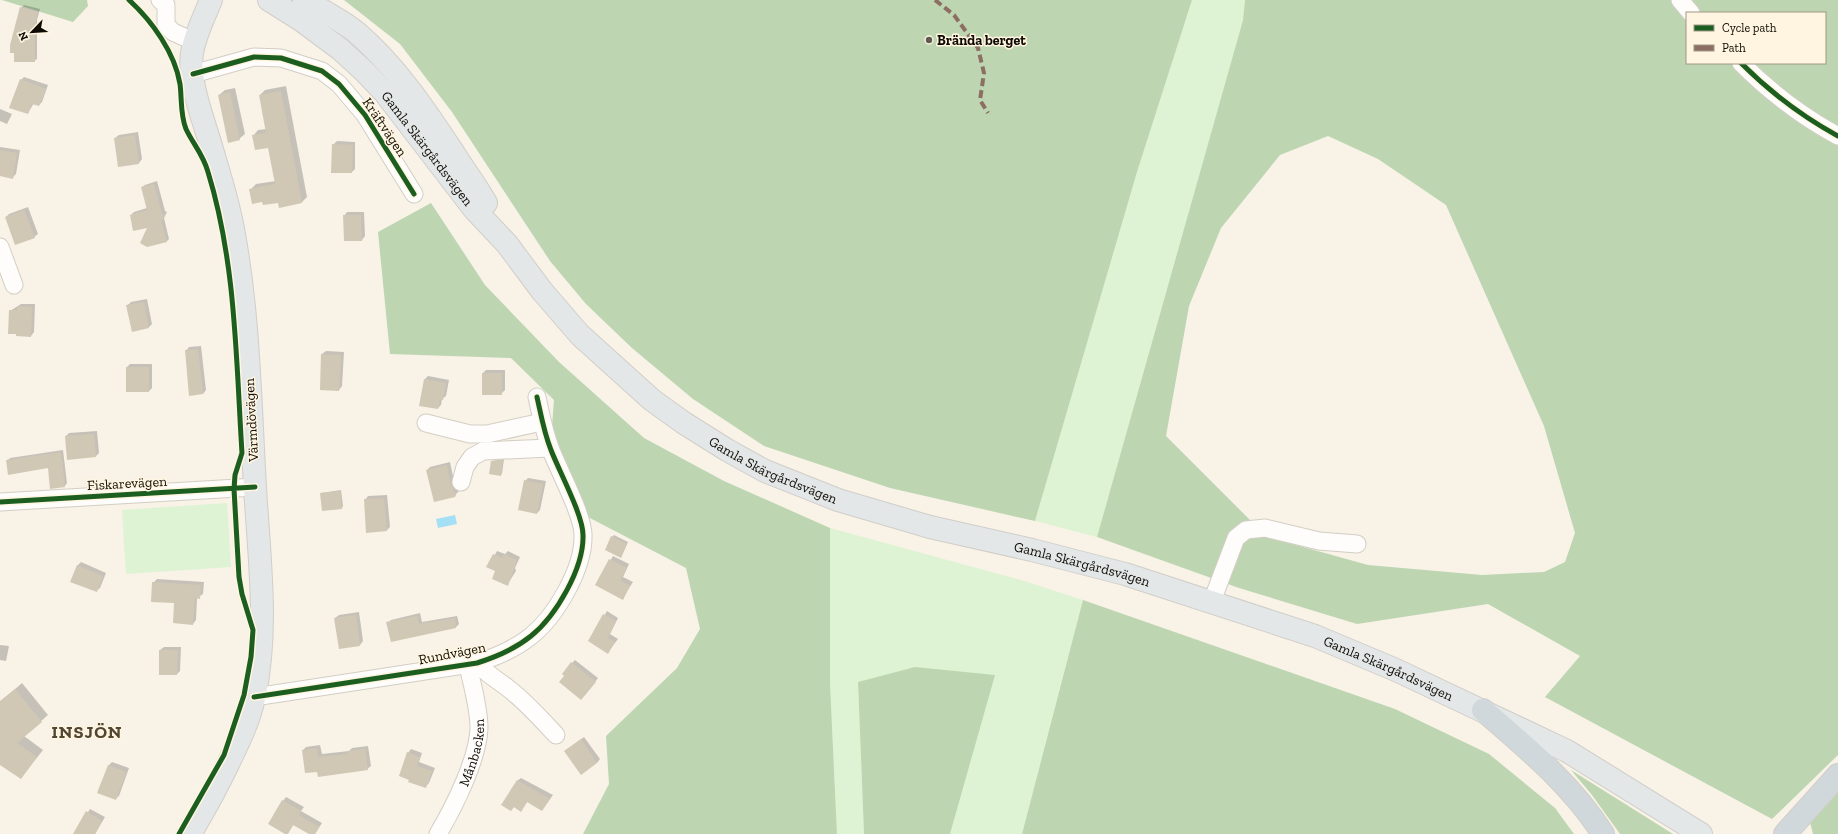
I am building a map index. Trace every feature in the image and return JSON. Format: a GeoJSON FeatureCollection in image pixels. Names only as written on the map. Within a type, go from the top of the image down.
{"type":"FeatureCollection","features":[{"type":"Feature","properties":{"kind":"highway"},"geometry":{"type":"LineString","coordinates":[[1483,710],[1550,769],[1574,796],[1603,834]]}},
{"type":"Feature","properties":{"kind":"highway"},"geometry":{"type":"LineString","coordinates":[[1785,834],[1838,775]]}},
{"type":"Feature","properties":{"kind":"main road","name":"Värmdövägen"},"geometry":{"type":"LineString","coordinates":[[190,834],[206,807],[247,723],[254,697],[260,660],[262,630],[248,360],[242,286],[233,228],[202,117],[193,74],[192,55],[195,42],[211,0]]}},
{"type":"Feature","properties":{"kind":"main road","name":"Gamla Skärgårdsvägen"},"geometry":{"type":"LineString","coordinates":[[269,0],[321,34],[364,71],[390,99],[474,209],[507,244],[546,296],[580,335],[652,400],[684,423],[727,450],[765,471],[838,500],[880,513],[1125,574],[1212,601],[1315,636],[1396,670],[1483,710],[1566,752],[1701,834]]}},
{"type":"Feature","properties":{"kind":"main road","name":"Gamla Skärgårdsvägen"},"geometry":{"type":"LineString","coordinates":[[304,0],[337,18],[355,31],[381,55],[404,82],[441,133],[486,202],[507,244]]}},
{"type":"Feature","properties":{"kind":"street"},"geometry":{"type":"LineString","coordinates":[[160,0],[166,5],[166,25],[173,32],[195,42]]}},
{"type":"Feature","properties":{"kind":"street"},"geometry":{"type":"LineString","coordinates":[[1680,0],[1690,12]]}},
{"type":"Feature","properties":{"kind":"street","name":"Kräftvägen"},"geometry":{"type":"LineString","coordinates":[[193,74],[254,57],[281,58],[322,71],[339,84],[365,115],[414,194]]}},
{"type":"Feature","properties":{"kind":"street"},"geometry":{"type":"LineString","coordinates":[[1742,64],[1759,81],[1804,114],[1838,136]]}},
{"type":"Feature","properties":{"kind":"street"},"geometry":{"type":"LineString","coordinates":[[0,248],[14,285]]}},
{"type":"Feature","properties":{"kind":"street","name":"Rundvägen"},"geometry":{"type":"LineString","coordinates":[[254,697],[472,664],[508,651],[531,636],[551,614],[573,577],[581,552],[583,535],[580,520],[550,448],[542,422],[537,397]]}},
{"type":"Feature","properties":{"kind":"street"},"geometry":{"type":"LineString","coordinates":[[426,423],[470,434],[487,434],[542,422]]}},
{"type":"Feature","properties":{"kind":"street"},"geometry":{"type":"LineString","coordinates":[[461,482],[465,467],[472,457],[483,450],[550,448]]}},
{"type":"Feature","properties":{"kind":"street","name":"Fiskarevägen"},"geometry":{"type":"LineString","coordinates":[[0,502],[255,487]]}},
{"type":"Feature","properties":{"kind":"street"},"geometry":{"type":"LineString","coordinates":[[1212,601],[1236,538],[1246,530],[1265,528],[1319,541],[1357,544]]}},
{"type":"Feature","properties":{"kind":"street"},"geometry":{"type":"LineString","coordinates":[[472,664],[509,689],[556,735]]}},
{"type":"Feature","properties":{"kind":"street","name":"Månbacken"},"geometry":{"type":"LineString","coordinates":[[438,834],[448,816],[475,751],[479,729],[472,664]]}},
{"type":"Feature","properties":{"kind":"green space"},"geometry":{"type":"Polygon","coordinates":[[[2,0],[87,0],[88,6],[73,22],[2,0]]]}},
{"type":"Feature","properties":{"kind":"green space"},"geometry":{"type":"Polygon","coordinates":[[[344,0],[1192,0],[1137,172],[1035,521],[890,488],[764,446],[693,399],[632,348],[586,304],[550,261],[452,112],[400,44],[344,0]]]}},
{"type":"Feature","properties":{"kind":"green space"},"geometry":{"type":"Polygon","coordinates":[[[1192,0],[1245,0],[1243,20],[1097,537],[1035,521],[1137,172],[1192,0]]]}},
{"type":"Feature","properties":{"kind":"green space"},"geometry":{"type":"Polygon","coordinates":[[[1245,0],[1671,0],[1686,18],[1686,64],[1733,64],[1756,86],[1838,142],[1838,755],[1772,819],[1545,697],[1580,656],[1488,604],[1357,624],[1239,588],[1097,537],[1243,20],[1245,0]],[[1328,136],[1280,155],[1221,228],[1189,306],[1166,436],[1267,537],[1368,565],[1482,575],[1544,572],[1565,562],[1575,533],[1544,426],[1446,205],[1378,159],[1328,136]]]}},
{"type":"Feature","properties":{"kind":"green space"},"geometry":{"type":"Polygon","coordinates":[[[1688,0],[1838,0],[1838,130],[1806,110],[1749,64],[1826,64],[1826,12],[1697,12],[1688,0]]]}},
{"type":"Feature","properties":{"kind":"green space"},"geometry":{"type":"Polygon","coordinates":[[[431,203],[485,285],[559,362],[644,438],[724,481],[830,528],[830,683],[837,834],[583,834],[609,784],[606,736],[677,668],[700,629],[686,568],[588,517],[555,447],[552,426],[554,400],[511,358],[390,354],[378,232],[431,203]]]}},
{"type":"Feature","properties":{"kind":"green space"},"geometry":{"type":"Polygon","coordinates":[[[227,503],[231,567],[126,574],[122,510],[227,503]]]}},
{"type":"Feature","properties":{"kind":"green space"},"geometry":{"type":"Polygon","coordinates":[[[830,528],[1021,580],[1083,600],[1022,834],[950,834],[994,675],[858,682],[864,834],[837,834],[830,683],[830,528]]]}},
{"type":"Feature","properties":{"kind":"green space"},"geometry":{"type":"Polygon","coordinates":[[[1083,600],[1395,709],[1489,754],[1555,808],[1574,834],[1022,834],[1083,600]]]}},
{"type":"Feature","properties":{"kind":"green space"},"geometry":{"type":"Polygon","coordinates":[[[915,667],[995,675],[950,834],[864,834],[858,682],[915,667]]]}},
{"type":"Feature","properties":{"kind":"green space"},"geometry":{"type":"Polygon","coordinates":[[[1571,770],[1673,834],[1620,834],[1592,795],[1571,770]]]}},
{"type":"Feature","properties":{"kind":"green space"},"geometry":{"type":"Polygon","coordinates":[[[1838,792],[1838,834],[1813,834],[1810,822],[1838,792]]]}},
{"type":"Feature","properties":{"kind":"water"},"geometry":{"type":"Polygon","coordinates":[[[455,515],[457,524],[438,528],[436,519],[455,515]]]}},
{"type":"Feature","properties":{"kind":"building"},"geometry":{"type":"Polygon","coordinates":[[[20,7],[38,12],[35,24],[35,62],[14,62],[14,53],[10,53],[10,45],[20,7]]]}},
{"type":"Feature","properties":{"kind":"building"},"geometry":{"type":"Polygon","coordinates":[[[20,79],[46,89],[39,106],[32,104],[28,114],[9,108],[20,79]]]}},
{"type":"Feature","properties":{"kind":"building"},"geometry":{"type":"Polygon","coordinates":[[[281,91],[302,203],[279,208],[278,203],[263,205],[262,202],[252,204],[249,189],[275,184],[268,148],[255,150],[252,135],[266,133],[259,95],[281,91]]]}},
{"type":"Feature","properties":{"kind":"building"},"geometry":{"type":"Polygon","coordinates":[[[230,92],[240,140],[228,143],[218,95],[230,92]]]}},
{"type":"Feature","properties":{"kind":"building"},"geometry":{"type":"Polygon","coordinates":[[[135,135],[139,164],[118,167],[114,138],[135,135]]]}},
{"type":"Feature","properties":{"kind":"building"},"geometry":{"type":"Polygon","coordinates":[[[332,144],[353,145],[352,173],[331,173],[332,144]]]}},
{"type":"Feature","properties":{"kind":"building"},"geometry":{"type":"Polygon","coordinates":[[[0,150],[17,153],[13,179],[0,176],[0,150]]]}},
{"type":"Feature","properties":{"kind":"building"},"geometry":{"type":"Polygon","coordinates":[[[154,184],[162,214],[165,216],[161,221],[167,242],[147,247],[140,243],[147,228],[133,231],[130,215],[147,210],[141,187],[154,184]]]}},
{"type":"Feature","properties":{"kind":"building"},"geometry":{"type":"Polygon","coordinates":[[[24,210],[35,238],[15,245],[5,217],[24,210]]]}},
{"type":"Feature","properties":{"kind":"building"},"geometry":{"type":"Polygon","coordinates":[[[343,215],[361,215],[362,241],[344,241],[343,215]]]}},
{"type":"Feature","properties":{"kind":"building"},"geometry":{"type":"Polygon","coordinates":[[[144,302],[149,328],[132,332],[126,305],[144,302]]]}},
{"type":"Feature","properties":{"kind":"building"},"geometry":{"type":"Polygon","coordinates":[[[17,306],[32,307],[31,337],[8,334],[9,310],[17,310],[17,306]]]}},
{"type":"Feature","properties":{"kind":"building"},"geometry":{"type":"Polygon","coordinates":[[[198,349],[203,394],[189,396],[185,350],[198,349]]]}},
{"type":"Feature","properties":{"kind":"building"},"geometry":{"type":"Polygon","coordinates":[[[321,354],[341,355],[339,391],[320,390],[321,354]]]}},
{"type":"Feature","properties":{"kind":"building"},"geometry":{"type":"Polygon","coordinates":[[[126,367],[149,367],[149,392],[126,392],[126,367]]]}},
{"type":"Feature","properties":{"kind":"building"},"geometry":{"type":"Polygon","coordinates":[[[482,373],[502,373],[502,395],[482,395],[482,373]]]}},
{"type":"Feature","properties":{"kind":"building"},"geometry":{"type":"Polygon","coordinates":[[[424,379],[446,383],[443,400],[440,400],[438,409],[419,406],[424,379]]]}},
{"type":"Feature","properties":{"kind":"building"},"geometry":{"type":"Polygon","coordinates":[[[94,434],[96,457],[67,460],[65,436],[94,434]]]}},
{"type":"Feature","properties":{"kind":"building"},"geometry":{"type":"Polygon","coordinates":[[[61,452],[65,487],[50,489],[48,468],[8,475],[6,460],[61,452]]]}},
{"type":"Feature","properties":{"kind":"building"},"geometry":{"type":"Polygon","coordinates":[[[503,460],[501,476],[489,474],[491,461],[503,460]]]}},
{"type":"Feature","properties":{"kind":"building"},"geometry":{"type":"Polygon","coordinates":[[[447,465],[451,485],[456,495],[455,497],[434,502],[426,470],[447,465]]]}},
{"type":"Feature","properties":{"kind":"building"},"geometry":{"type":"Polygon","coordinates":[[[524,480],[543,484],[537,514],[518,510],[524,480]]]}},
{"type":"Feature","properties":{"kind":"building"},"geometry":{"type":"Polygon","coordinates":[[[340,491],[342,509],[322,511],[320,493],[340,491]]]}},
{"type":"Feature","properties":{"kind":"building"},"geometry":{"type":"Polygon","coordinates":[[[384,498],[387,531],[366,533],[364,499],[384,498]]]}},
{"type":"Feature","properties":{"kind":"building"},"geometry":{"type":"Polygon","coordinates":[[[611,536],[627,544],[621,558],[605,550],[611,536]]]}},
{"type":"Feature","properties":{"kind":"building"},"geometry":{"type":"Polygon","coordinates":[[[493,554],[502,558],[504,554],[517,560],[508,586],[492,579],[495,571],[486,567],[493,554]]]}},
{"type":"Feature","properties":{"kind":"building"},"geometry":{"type":"Polygon","coordinates":[[[609,559],[627,568],[620,580],[630,586],[623,600],[595,585],[609,559]]]}},
{"type":"Feature","properties":{"kind":"building"},"geometry":{"type":"Polygon","coordinates":[[[77,565],[103,576],[97,592],[70,582],[77,565]]]}},
{"type":"Feature","properties":{"kind":"building"},"geometry":{"type":"Polygon","coordinates":[[[152,582],[201,585],[200,599],[195,598],[193,625],[173,623],[174,603],[151,602],[152,582]]]}},
{"type":"Feature","properties":{"kind":"building"},"geometry":{"type":"Polygon","coordinates":[[[603,614],[616,621],[608,638],[615,642],[608,654],[588,641],[603,614]]]}},
{"type":"Feature","properties":{"kind":"building"},"geometry":{"type":"Polygon","coordinates":[[[356,615],[360,646],[339,649],[334,618],[356,615]]]}},
{"type":"Feature","properties":{"kind":"building"},"geometry":{"type":"Polygon","coordinates":[[[417,616],[419,624],[455,618],[456,628],[391,642],[386,622],[417,616]]]}},
{"type":"Feature","properties":{"kind":"building"},"geometry":{"type":"Polygon","coordinates":[[[159,650],[178,650],[177,675],[159,675],[159,650]]]}},
{"type":"Feature","properties":{"kind":"building"},"geometry":{"type":"Polygon","coordinates":[[[571,662],[596,682],[581,700],[559,682],[564,676],[562,674],[571,662]]]}},
{"type":"Feature","properties":{"kind":"building"},"geometry":{"type":"Polygon","coordinates":[[[15,689],[42,722],[17,743],[37,757],[21,779],[0,765],[0,701],[15,689]]]}},
{"type":"Feature","properties":{"kind":"building"},"geometry":{"type":"Polygon","coordinates":[[[581,739],[597,763],[581,775],[564,751],[581,739]]]}},
{"type":"Feature","properties":{"kind":"building"},"geometry":{"type":"Polygon","coordinates":[[[317,748],[318,757],[348,754],[347,751],[365,749],[368,770],[318,777],[317,772],[305,773],[302,750],[317,748]]]}},
{"type":"Feature","properties":{"kind":"building"},"geometry":{"type":"Polygon","coordinates":[[[407,752],[420,757],[417,766],[432,771],[426,788],[408,782],[409,780],[399,776],[407,752]]]}},
{"type":"Feature","properties":{"kind":"building"},"geometry":{"type":"Polygon","coordinates":[[[108,765],[126,772],[116,800],[97,793],[108,765]]]}},
{"type":"Feature","properties":{"kind":"building"},"geometry":{"type":"Polygon","coordinates":[[[517,780],[550,799],[542,811],[527,802],[521,812],[514,807],[511,811],[501,805],[517,780]]]}},
{"type":"Feature","properties":{"kind":"building"},"geometry":{"type":"Polygon","coordinates":[[[282,800],[301,811],[299,815],[319,827],[315,834],[309,834],[293,825],[288,834],[285,834],[268,824],[282,800]]]}},
{"type":"Feature","properties":{"kind":"building"},"geometry":{"type":"Polygon","coordinates":[[[86,811],[102,821],[95,834],[73,834],[86,811]]]}},
{"type":"Feature","properties":{"kind":"marked path"},"geometry":{"type":"LineString","coordinates":[[935,0],[954,15],[978,48],[984,73],[980,100],[988,113]]}},
{"type":"Feature","properties":{"kind":"cycle path"},"geometry":{"type":"LineString","coordinates":[[129,0],[138,8],[154,28],[168,49],[173,61],[180,84],[184,123],[206,166],[217,206],[224,241],[233,311],[242,453],[235,475],[234,489],[239,577],[242,594],[253,630],[251,657],[244,695],[224,755],[179,834]]}},
{"type":"Feature","properties":{"kind":"cycle path"},"geometry":{"type":"LineString","coordinates":[[193,74],[254,57],[281,58],[322,71],[339,84],[365,115],[414,194]]}},
{"type":"Feature","properties":{"kind":"cycle path"},"geometry":{"type":"LineString","coordinates":[[1742,64],[1763,84],[1787,103],[1812,121],[1838,136]]}},
{"type":"Feature","properties":{"kind":"cycle path"},"geometry":{"type":"LineString","coordinates":[[254,697],[477,663],[512,649],[525,641],[540,627],[559,604],[574,576],[579,562],[583,535],[582,526],[575,505],[549,444],[537,397]]}},
{"type":"Feature","properties":{"kind":"cycle path"},"geometry":{"type":"LineString","coordinates":[[0,502],[255,487]]}},
{"type":"Feature","properties":{"kind":"place","name":"Brända berget"},"geometry":{"type":"Point","coordinates":[929,40]}},
{"type":"Feature","properties":{"kind":"district","name":"INSJÖN"},"geometry":{"type":"Point","coordinates":[87,732]}}]}
